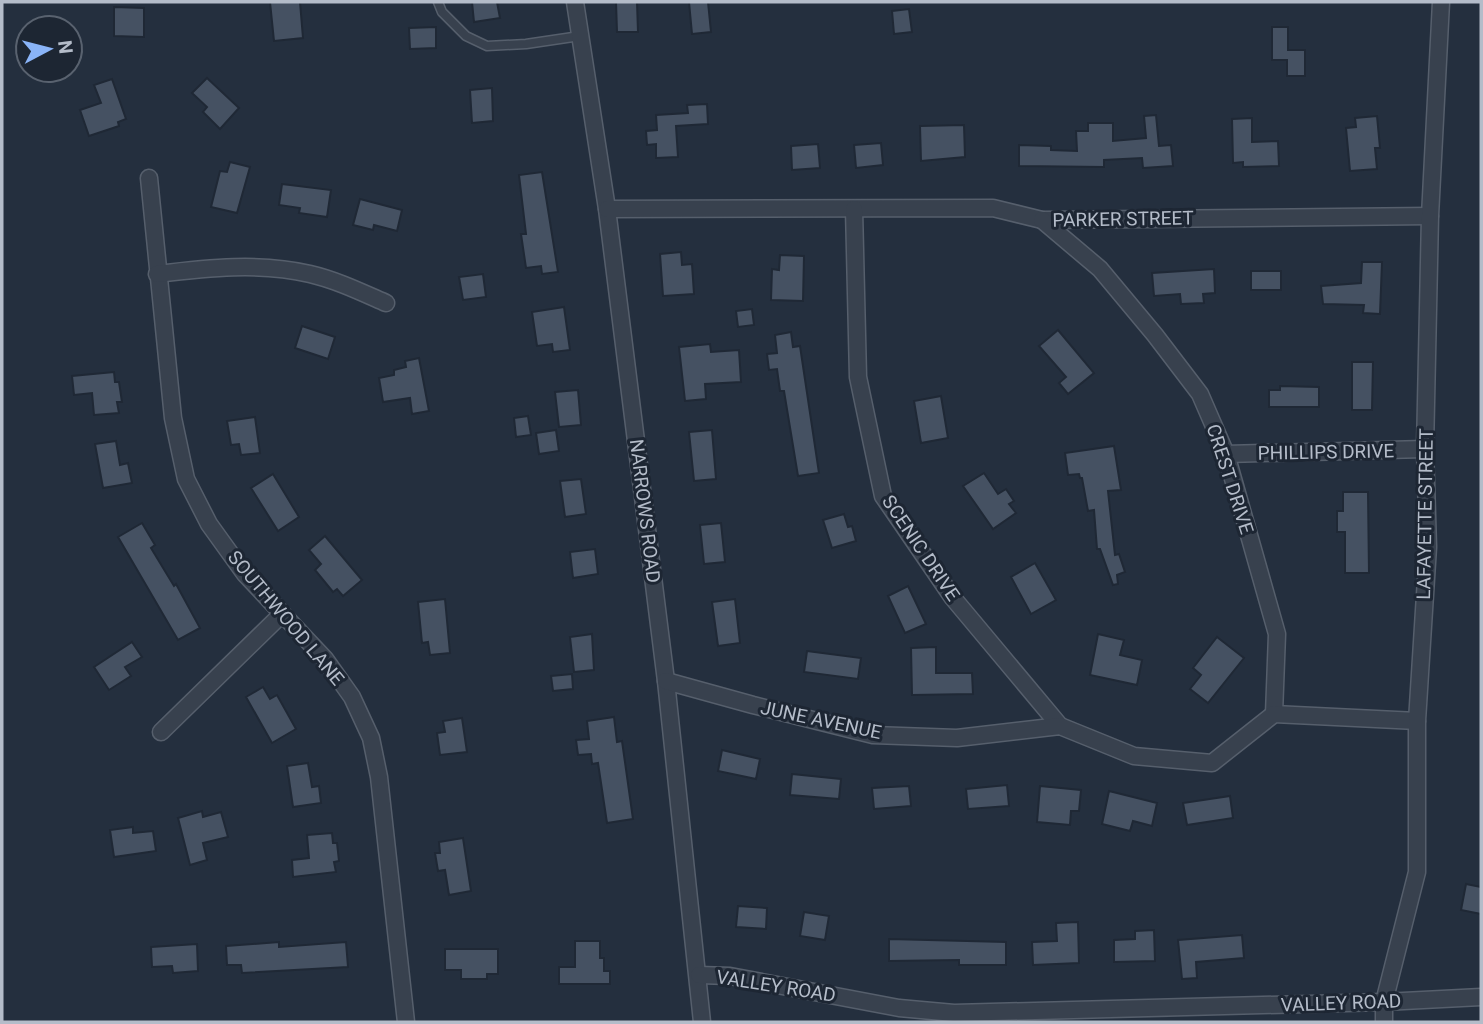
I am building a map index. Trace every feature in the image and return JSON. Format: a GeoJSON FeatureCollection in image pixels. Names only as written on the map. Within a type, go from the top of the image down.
{"type":"FeatureCollection","features":[{"type":"Feature","properties":{"kind":"street","name":"NARROWS ROAD"},"geometry":{"type":"LineString","coordinates":[[575,2],[607,209],[666,681],[702,1022]]}},
{"type":"Feature","properties":{"kind":"street","name":"LAFAYETTE STREET"},"geometry":{"type":"LineString","coordinates":[[1384,1022],[1384,1002],[1417,872],[1417,721],[1427,547],[1425,449],[1430,216],[1441,2]]}},
{"type":"Feature","properties":{"kind":"street","name":"SOUTHWOOD LANE"},"geometry":{"type":"LineString","coordinates":[[149,178],[173,418],[186,479],[209,524],[245,574],[326,659],[352,697],[371,738],[379,777],[406,1022]]}},
{"type":"Feature","properties":{"kind":"street","name":"PARKER STREET"},"geometry":{"type":"LineString","coordinates":[[607,209],[993,208],[1042,220],[1430,216]]}},
{"type":"Feature","properties":{"kind":"street","name":"SCENIC DRIVE"},"geometry":{"type":"LineString","coordinates":[[854,209],[858,377],[883,496],[953,598],[1060,726]]}},
{"type":"Feature","properties":{"kind":"street","name":"CREST DRIVE"},"geometry":{"type":"LineString","coordinates":[[1042,220],[1100,269],[1200,394],[1226,454],[1277,634],[1274,714]]}},
{"type":"Feature","properties":{"kind":"street"},"geometry":{"type":"LineString","coordinates":[[158,274],[203,268],[267,268],[317,276],[386,303]]}},
{"type":"Feature","properties":{"kind":"street","name":"PHILLIPS DRIVE"},"geometry":{"type":"LineString","coordinates":[[1226,454],[1425,449]]}},
{"type":"Feature","properties":{"kind":"street"},"geometry":{"type":"LineString","coordinates":[[161,732],[282,614]]}},
{"type":"Feature","properties":{"kind":"street","name":"JUNE AVENUE"},"geometry":{"type":"LineString","coordinates":[[666,681],[873,735],[957,738],[1060,726],[1134,757],[1212,763],[1274,714]]}},
{"type":"Feature","properties":{"kind":"street"},"geometry":{"type":"LineString","coordinates":[[1274,714],[1417,721]]}},
{"type":"Feature","properties":{"kind":"street","name":"VALLEY ROAD"},"geometry":{"type":"LineString","coordinates":[[699,975],[730,976],[899,1008],[954,1013],[1481,998]]}},
{"type":"Feature","properties":{"kind":"lane"},"geometry":{"type":"LineString","coordinates":[[438,2],[442,12],[466,36],[487,46],[526,44],[580,36]]}},
{"type":"Feature","properties":{"kind":"building"},"geometry":{"type":"Polygon","coordinates":[[[270,2],[300,2],[303,38],[274,41],[270,2]]]}},
{"type":"Feature","properties":{"kind":"building"},"geometry":{"type":"Polygon","coordinates":[[[472,2],[497,2],[500,18],[474,22],[472,2]]]}},
{"type":"Feature","properties":{"kind":"building"},"geometry":{"type":"Polygon","coordinates":[[[616,2],[637,2],[638,32],[617,32],[616,2]]]}},
{"type":"Feature","properties":{"kind":"building"},"geometry":{"type":"Polygon","coordinates":[[[689,2],[708,2],[711,32],[692,34],[689,2]]]}},
{"type":"Feature","properties":{"kind":"building"},"geometry":{"type":"Polygon","coordinates":[[[114,7],[144,8],[144,37],[114,36],[114,7]]]}},
{"type":"Feature","properties":{"kind":"building"},"geometry":{"type":"Polygon","coordinates":[[[909,9],[912,32],[894,34],[892,11],[909,9]]]}},
{"type":"Feature","properties":{"kind":"building"},"geometry":{"type":"Polygon","coordinates":[[[436,27],[436,48],[410,49],[409,28],[436,27]]]}},
{"type":"Feature","properties":{"kind":"building"},"geometry":{"type":"Polygon","coordinates":[[[1272,27],[1288,27],[1288,50],[1305,50],[1305,76],[1287,76],[1287,60],[1272,60],[1272,27]]]}},
{"type":"Feature","properties":{"kind":"building"},"geometry":{"type":"Polygon","coordinates":[[[207,78],[239,108],[220,129],[203,112],[207,107],[192,93],[207,78]]]}},
{"type":"Feature","properties":{"kind":"building"},"geometry":{"type":"Polygon","coordinates":[[[112,79],[126,119],[118,122],[119,126],[89,136],[80,110],[101,103],[94,85],[112,79]]]}},
{"type":"Feature","properties":{"kind":"building"},"geometry":{"type":"Polygon","coordinates":[[[492,88],[493,121],[472,123],[470,90],[492,88]]]}},
{"type":"Feature","properties":{"kind":"building"},"geometry":{"type":"Polygon","coordinates":[[[707,104],[708,124],[676,126],[678,157],[656,158],[656,144],[647,145],[646,131],[657,130],[656,115],[688,113],[687,105],[707,104]]]}},
{"type":"Feature","properties":{"kind":"building"},"geometry":{"type":"Polygon","coordinates":[[[1156,115],[1159,146],[1171,145],[1173,166],[1143,168],[1142,158],[1104,160],[1104,167],[1019,166],[1019,145],[1051,146],[1051,150],[1077,151],[1076,131],[1088,131],[1088,123],[1113,123],[1113,141],[1146,138],[1144,116],[1156,115]]]}},
{"type":"Feature","properties":{"kind":"building"},"geometry":{"type":"Polygon","coordinates":[[[1377,116],[1380,148],[1375,148],[1377,169],[1350,171],[1346,128],[1356,127],[1355,118],[1377,116]]]}},
{"type":"Feature","properties":{"kind":"building"},"geometry":{"type":"Polygon","coordinates":[[[1252,118],[1252,142],[1278,141],[1279,166],[1243,167],[1243,162],[1233,163],[1232,119],[1252,118]]]}},
{"type":"Feature","properties":{"kind":"building"},"geometry":{"type":"Polygon","coordinates":[[[964,125],[965,157],[921,161],[920,126],[964,125]]]}},
{"type":"Feature","properties":{"kind":"building"},"geometry":{"type":"Polygon","coordinates":[[[881,143],[883,165],[856,168],[854,145],[881,143]]]}},
{"type":"Feature","properties":{"kind":"building"},"geometry":{"type":"Polygon","coordinates":[[[818,144],[820,168],[792,170],[791,146],[818,144]]]}},
{"type":"Feature","properties":{"kind":"building"},"geometry":{"type":"Polygon","coordinates":[[[230,162],[250,167],[237,213],[211,207],[220,171],[227,172],[230,162]]]}},
{"type":"Feature","properties":{"kind":"building"},"geometry":{"type":"Polygon","coordinates":[[[542,172],[558,272],[542,274],[541,266],[526,268],[521,234],[526,234],[519,175],[542,172]]]}},
{"type":"Feature","properties":{"kind":"building"},"geometry":{"type":"Polygon","coordinates":[[[282,184],[331,190],[327,217],[299,213],[300,208],[279,205],[282,184]]]}},
{"type":"Feature","properties":{"kind":"building"},"geometry":{"type":"Polygon","coordinates":[[[360,199],[402,210],[397,231],[374,225],[373,230],[353,225],[360,199]]]}},
{"type":"Feature","properties":{"kind":"building"},"geometry":{"type":"Polygon","coordinates":[[[681,252],[682,265],[692,264],[694,294],[663,296],[660,254],[681,252]]]}},
{"type":"Feature","properties":{"kind":"building"},"geometry":{"type":"Polygon","coordinates":[[[780,255],[804,256],[803,301],[771,300],[772,269],[779,270],[780,255]]]}},
{"type":"Feature","properties":{"kind":"building"},"geometry":{"type":"Polygon","coordinates":[[[1362,262],[1382,262],[1380,314],[1363,313],[1364,305],[1323,304],[1321,286],[1361,283],[1362,262]]]}},
{"type":"Feature","properties":{"kind":"building"},"geometry":{"type":"Polygon","coordinates":[[[1214,269],[1215,293],[1203,294],[1204,303],[1181,304],[1180,294],[1154,296],[1152,273],[1214,269]]]}},
{"type":"Feature","properties":{"kind":"building"},"geometry":{"type":"Polygon","coordinates":[[[1251,271],[1281,271],[1281,290],[1251,290],[1251,271]]]}},
{"type":"Feature","properties":{"kind":"building"},"geometry":{"type":"Polygon","coordinates":[[[483,274],[486,297],[463,300],[459,277],[483,274]]]}},
{"type":"Feature","properties":{"kind":"building"},"geometry":{"type":"Polygon","coordinates":[[[564,307],[570,350],[553,352],[552,344],[537,346],[532,312],[564,307]]]}},
{"type":"Feature","properties":{"kind":"building"},"geometry":{"type":"Polygon","coordinates":[[[752,309],[754,325],[738,327],[736,311],[752,309]]]}},
{"type":"Feature","properties":{"kind":"building"},"geometry":{"type":"Polygon","coordinates":[[[302,326],[335,337],[328,359],[295,348],[302,326]]]}},
{"type":"Feature","properties":{"kind":"building"},"geometry":{"type":"Polygon","coordinates":[[[1058,330],[1094,373],[1068,394],[1059,383],[1066,377],[1039,346],[1058,330]]]}},
{"type":"Feature","properties":{"kind":"building"},"geometry":{"type":"Polygon","coordinates":[[[791,332],[793,347],[800,346],[819,473],[798,476],[784,391],[780,391],[777,369],[769,370],[767,354],[777,353],[775,335],[791,332]]]}},
{"type":"Feature","properties":{"kind":"building"},"geometry":{"type":"Polygon","coordinates":[[[710,344],[711,352],[739,350],[741,382],[705,384],[706,399],[685,401],[679,347],[710,344]]]}},
{"type":"Feature","properties":{"kind":"building"},"geometry":{"type":"Polygon","coordinates":[[[419,358],[429,411],[412,414],[410,398],[383,402],[379,378],[394,375],[394,370],[406,367],[405,361],[419,358]]]}},
{"type":"Feature","properties":{"kind":"building"},"geometry":{"type":"Polygon","coordinates":[[[1352,362],[1373,362],[1372,410],[1352,410],[1352,362]]]}},
{"type":"Feature","properties":{"kind":"building"},"geometry":{"type":"Polygon","coordinates":[[[114,372],[115,382],[119,382],[122,402],[117,402],[119,413],[94,415],[92,393],[74,395],[72,376],[114,372]]]}},
{"type":"Feature","properties":{"kind":"building"},"geometry":{"type":"Polygon","coordinates":[[[1280,386],[1319,387],[1319,407],[1269,407],[1269,390],[1280,390],[1280,386]]]}},
{"type":"Feature","properties":{"kind":"building"},"geometry":{"type":"Polygon","coordinates":[[[578,390],[581,425],[559,427],[555,392],[578,390]]]}},
{"type":"Feature","properties":{"kind":"building"},"geometry":{"type":"Polygon","coordinates":[[[941,396],[948,438],[921,443],[914,401],[941,396]]]}},
{"type":"Feature","properties":{"kind":"building"},"geometry":{"type":"Polygon","coordinates":[[[528,416],[531,435],[516,437],[514,418],[528,416]]]}},
{"type":"Feature","properties":{"kind":"building"},"geometry":{"type":"Polygon","coordinates":[[[255,417],[260,453],[241,455],[239,444],[231,445],[227,421],[255,417]]]}},
{"type":"Feature","properties":{"kind":"building"},"geometry":{"type":"Polygon","coordinates":[[[556,430],[559,451],[539,454],[536,433],[556,430]]]}},
{"type":"Feature","properties":{"kind":"building"},"geometry":{"type":"Polygon","coordinates":[[[712,430],[716,479],[694,481],[689,432],[712,430]]]}},
{"type":"Feature","properties":{"kind":"building"},"geometry":{"type":"Polygon","coordinates":[[[116,441],[120,465],[128,463],[132,483],[103,488],[95,444],[116,441]]]}},
{"type":"Feature","properties":{"kind":"building"},"geometry":{"type":"Polygon","coordinates":[[[1114,446],[1121,490],[1108,491],[1115,555],[1119,554],[1125,572],[1117,575],[1118,584],[1113,585],[1100,549],[1097,549],[1094,510],[1088,511],[1082,478],[1079,474],[1068,475],[1065,453],[1114,446]]]}},
{"type":"Feature","properties":{"kind":"building"},"geometry":{"type":"Polygon","coordinates":[[[984,473],[998,494],[1006,489],[1014,501],[1009,504],[1016,513],[993,529],[963,486],[984,473]]]}},
{"type":"Feature","properties":{"kind":"building"},"geometry":{"type":"Polygon","coordinates":[[[273,474],[299,517],[278,531],[251,488],[273,474]]]}},
{"type":"Feature","properties":{"kind":"building"},"geometry":{"type":"Polygon","coordinates":[[[581,479],[586,514],[565,517],[560,481],[581,479]]]}},
{"type":"Feature","properties":{"kind":"building"},"geometry":{"type":"Polygon","coordinates":[[[1343,492],[1368,492],[1369,573],[1345,573],[1345,532],[1337,532],[1337,511],[1343,511],[1343,492]]]}},
{"type":"Feature","properties":{"kind":"building"},"geometry":{"type":"Polygon","coordinates":[[[844,514],[848,527],[852,526],[856,541],[832,548],[823,520],[844,514]]]}},
{"type":"Feature","properties":{"kind":"building"},"geometry":{"type":"Polygon","coordinates":[[[142,523],[155,545],[151,548],[174,586],[176,584],[200,628],[178,640],[118,537],[142,523]]]}},
{"type":"Feature","properties":{"kind":"building"},"geometry":{"type":"Polygon","coordinates":[[[721,523],[725,562],[704,564],[700,525],[721,523]]]}},
{"type":"Feature","properties":{"kind":"building"},"geometry":{"type":"Polygon","coordinates":[[[325,536],[362,580],[343,596],[337,589],[333,592],[315,570],[321,564],[309,550],[325,536]]]}},
{"type":"Feature","properties":{"kind":"building"},"geometry":{"type":"Polygon","coordinates":[[[595,549],[598,574],[573,578],[570,552],[595,549]]]}},
{"type":"Feature","properties":{"kind":"building"},"geometry":{"type":"Polygon","coordinates":[[[1035,563],[1056,600],[1031,614],[1011,577],[1035,563]]]}},
{"type":"Feature","properties":{"kind":"building"},"geometry":{"type":"Polygon","coordinates":[[[908,586],[926,624],[905,633],[888,596],[908,586]]]}},
{"type":"Feature","properties":{"kind":"building"},"geometry":{"type":"Polygon","coordinates":[[[445,599],[450,653],[430,655],[428,642],[422,643],[418,602],[445,599]]]}},
{"type":"Feature","properties":{"kind":"building"},"geometry":{"type":"Polygon","coordinates":[[[735,599],[740,643],[718,646],[712,602],[735,599]]]}},
{"type":"Feature","properties":{"kind":"building"},"geometry":{"type":"Polygon","coordinates":[[[592,634],[594,670],[574,672],[570,637],[592,634]]]}},
{"type":"Feature","properties":{"kind":"building"},"geometry":{"type":"Polygon","coordinates":[[[1098,634],[1124,640],[1120,655],[1142,660],[1137,685],[1090,675],[1098,634]]]}},
{"type":"Feature","properties":{"kind":"building"},"geometry":{"type":"Polygon","coordinates":[[[1217,637],[1244,658],[1208,703],[1190,689],[1201,675],[1193,668],[1217,637]]]}},
{"type":"Feature","properties":{"kind":"building"},"geometry":{"type":"Polygon","coordinates":[[[132,642],[142,657],[125,667],[131,676],[109,690],[94,667],[132,642]]]}},
{"type":"Feature","properties":{"kind":"building"},"geometry":{"type":"Polygon","coordinates":[[[936,647],[936,673],[972,673],[973,694],[912,695],[911,648],[936,647]]]}},
{"type":"Feature","properties":{"kind":"building"},"geometry":{"type":"Polygon","coordinates":[[[807,651],[861,658],[858,679],[804,672],[807,651]]]}},
{"type":"Feature","properties":{"kind":"building"},"geometry":{"type":"Polygon","coordinates":[[[572,674],[573,689],[553,691],[551,676],[572,674]]]}},
{"type":"Feature","properties":{"kind":"building"},"geometry":{"type":"Polygon","coordinates":[[[263,687],[270,699],[277,695],[296,729],[272,743],[246,697],[263,687]]]}},
{"type":"Feature","properties":{"kind":"building"},"geometry":{"type":"Polygon","coordinates":[[[614,717],[617,742],[622,741],[633,819],[607,823],[598,763],[592,764],[591,754],[578,755],[576,740],[589,739],[587,721],[614,717]]]}},
{"type":"Feature","properties":{"kind":"building"},"geometry":{"type":"Polygon","coordinates":[[[462,718],[467,752],[440,755],[437,733],[445,732],[443,721],[462,718]]]}},
{"type":"Feature","properties":{"kind":"building"},"geometry":{"type":"Polygon","coordinates":[[[722,750],[760,759],[756,779],[718,771],[722,750]]]}},
{"type":"Feature","properties":{"kind":"building"},"geometry":{"type":"Polygon","coordinates":[[[308,763],[312,787],[319,786],[321,803],[293,807],[287,766],[308,763]]]}},
{"type":"Feature","properties":{"kind":"building"},"geometry":{"type":"Polygon","coordinates":[[[792,774],[841,779],[839,799],[790,795],[792,774]]]}},
{"type":"Feature","properties":{"kind":"building"},"geometry":{"type":"Polygon","coordinates":[[[1007,785],[1009,806],[968,809],[966,789],[1007,785]]]}},
{"type":"Feature","properties":{"kind":"building"},"geometry":{"type":"Polygon","coordinates":[[[909,786],[911,806],[874,809],[872,788],[909,786]]]}},
{"type":"Feature","properties":{"kind":"building"},"geometry":{"type":"Polygon","coordinates":[[[1040,786],[1081,790],[1079,811],[1071,811],[1070,825],[1037,822],[1040,786]]]}},
{"type":"Feature","properties":{"kind":"building"},"geometry":{"type":"Polygon","coordinates":[[[1109,791],[1157,803],[1152,826],[1133,821],[1130,831],[1102,824],[1109,791]]]}},
{"type":"Feature","properties":{"kind":"building"},"geometry":{"type":"Polygon","coordinates":[[[1230,796],[1233,818],[1187,825],[1183,803],[1230,796]]]}},
{"type":"Feature","properties":{"kind":"building"},"geometry":{"type":"Polygon","coordinates":[[[202,811],[203,817],[221,812],[228,837],[203,843],[207,860],[190,865],[178,818],[202,811]]]}},
{"type":"Feature","properties":{"kind":"building"},"geometry":{"type":"Polygon","coordinates":[[[133,827],[133,833],[153,831],[156,851],[114,857],[110,830],[133,827]]]}},
{"type":"Feature","properties":{"kind":"building"},"geometry":{"type":"Polygon","coordinates":[[[332,833],[333,843],[337,843],[339,861],[334,862],[336,872],[293,877],[292,860],[309,858],[307,835],[332,833]]]}},
{"type":"Feature","properties":{"kind":"building"},"geometry":{"type":"Polygon","coordinates":[[[463,838],[471,891],[449,895],[445,870],[438,871],[435,853],[440,853],[439,842],[463,838]]]}},
{"type":"Feature","properties":{"kind":"building"},"geometry":{"type":"Polygon","coordinates":[[[1466,884],[1481,887],[1481,914],[1461,910],[1466,884]]]}},
{"type":"Feature","properties":{"kind":"building"},"geometry":{"type":"Polygon","coordinates":[[[738,906],[767,908],[766,929],[736,927],[738,906]]]}},
{"type":"Feature","properties":{"kind":"building"},"geometry":{"type":"Polygon","coordinates":[[[804,912],[829,916],[825,940],[800,936],[804,912]]]}},
{"type":"Feature","properties":{"kind":"building"},"geometry":{"type":"Polygon","coordinates":[[[1078,922],[1079,963],[1033,965],[1032,942],[1057,941],[1056,923],[1078,922]]]}},
{"type":"Feature","properties":{"kind":"building"},"geometry":{"type":"Polygon","coordinates":[[[1154,930],[1155,961],[1114,962],[1114,940],[1135,939],[1135,931],[1154,930]]]}},
{"type":"Feature","properties":{"kind":"building"},"geometry":{"type":"Polygon","coordinates":[[[1242,935],[1244,958],[1196,962],[1197,978],[1182,979],[1178,940],[1242,935]]]}},
{"type":"Feature","properties":{"kind":"building"},"geometry":{"type":"Polygon","coordinates":[[[889,939],[1006,942],[1006,965],[959,965],[959,960],[889,961],[889,939]]]}},
{"type":"Feature","properties":{"kind":"building"},"geometry":{"type":"Polygon","coordinates":[[[575,941],[600,941],[600,958],[604,958],[604,971],[610,971],[610,984],[559,984],[559,967],[575,967],[575,941]]]}},
{"type":"Feature","properties":{"kind":"building"},"geometry":{"type":"Polygon","coordinates":[[[279,942],[279,947],[346,942],[348,967],[242,973],[241,965],[227,965],[226,946],[279,942]]]}},
{"type":"Feature","properties":{"kind":"building"},"geometry":{"type":"Polygon","coordinates":[[[197,944],[198,971],[173,973],[172,966],[152,967],[151,947],[197,944]]]}},
{"type":"Feature","properties":{"kind":"building"},"geometry":{"type":"Polygon","coordinates":[[[445,949],[498,949],[498,974],[487,974],[487,979],[461,979],[461,970],[445,970],[445,949]]]}}]}
